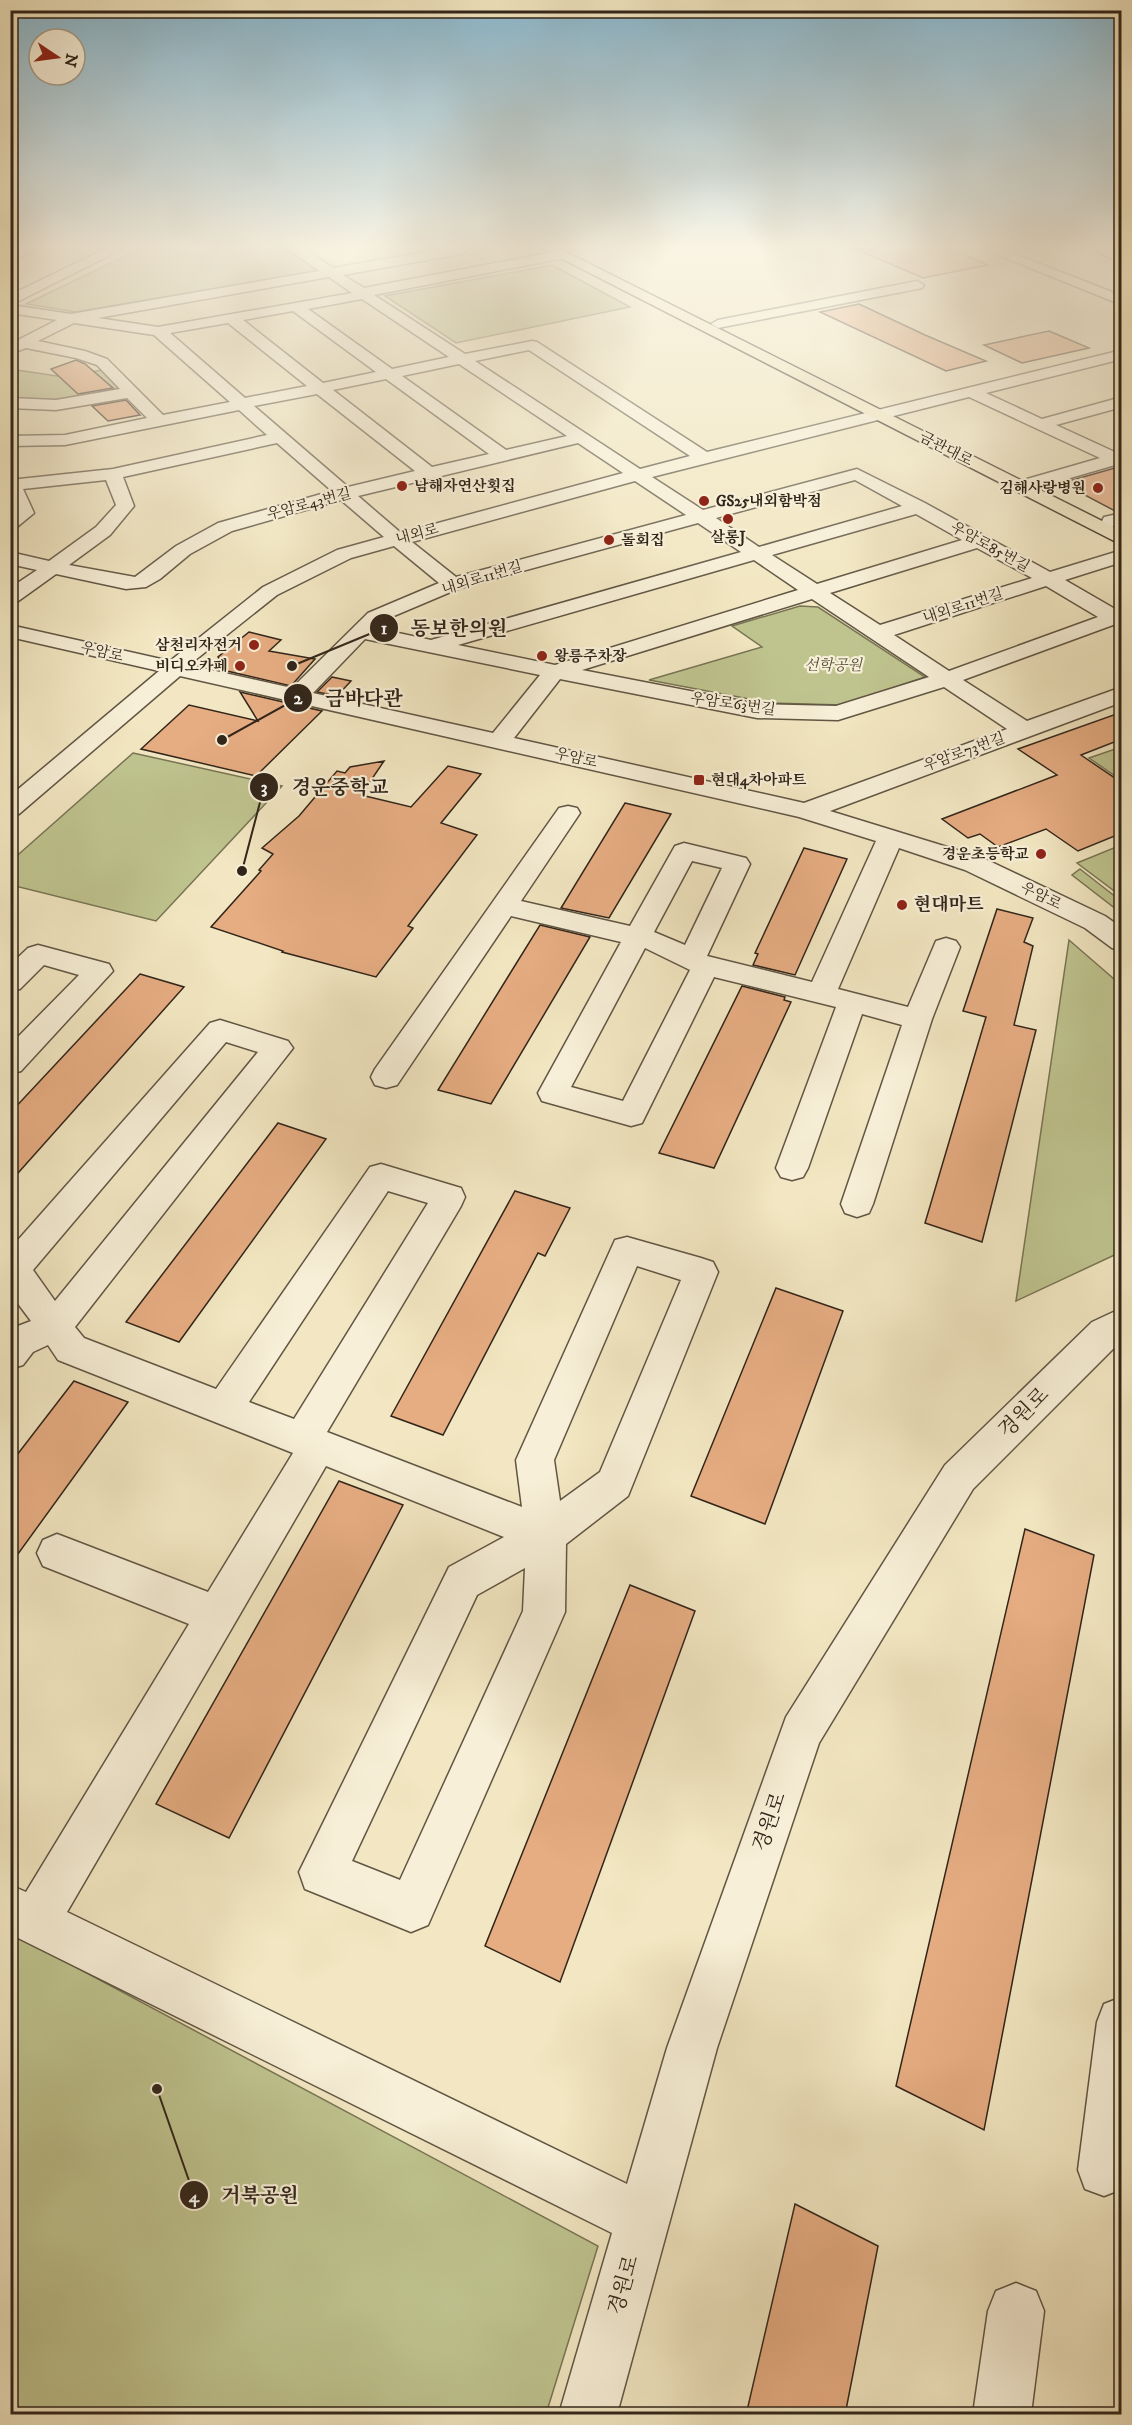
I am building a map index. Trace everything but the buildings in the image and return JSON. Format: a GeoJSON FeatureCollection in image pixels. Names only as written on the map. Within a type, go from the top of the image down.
{"type":"FeatureCollection","features":[{"type":"Feature","properties":{"kind":"main road","name":"금관대로"},"geometry":{"type":"LineString","coordinates":[[771,360],[1122,539]]}},
{"type":"Feature","properties":{"kind":"main road","name":"금관대로"},"geometry":{"type":"LineString","coordinates":[[794,360],[899,410],[1033,483],[1118,522]]}},
{"type":"Feature","properties":{"kind":"street"},"geometry":{"type":"LineString","coordinates":[[97,360],[102,362],[159,422]]}},
{"type":"Feature","properties":{"kind":"street"},"geometry":{"type":"LineString","coordinates":[[192,360],[397,539],[453,584]]}},
{"type":"Feature","properties":{"kind":"street"},"geometry":{"type":"LineString","coordinates":[[285,360],[429,474]]}},
{"type":"Feature","properties":{"kind":"street"},"geometry":{"type":"LineString","coordinates":[[370,360],[504,457]]}},
{"type":"Feature","properties":{"kind":"street"},"geometry":{"type":"LineString","coordinates":[[10,441],[65,440],[460,360]]}},
{"type":"Feature","properties":{"kind":"street"},"geometry":{"type":"LineString","coordinates":[[461,360],[1024,730]]}},
{"type":"Feature","properties":{"kind":"street"},"geometry":{"type":"LineString","coordinates":[[555,360],[706,459]]}},
{"type":"Feature","properties":{"kind":"street","name":"내외로"},"geometry":{"type":"LineString","coordinates":[[10,809],[175,669],[182,660],[270,591],[344,554],[637,476],[1098,360]]}},
{"type":"Feature","properties":{"kind":"street"},"geometry":{"type":"LineString","coordinates":[[10,403],[38,407],[61,406],[131,392]]}},
{"type":"Feature","properties":{"kind":"street"},"geometry":{"type":"LineString","coordinates":[[972,392],[1119,458]]}},
{"type":"Feature","properties":{"kind":"street"},"geometry":{"type":"LineString","coordinates":[[1041,424],[1122,402]]}},
{"type":"Feature","properties":{"kind":"street"},"geometry":{"type":"LineString","coordinates":[[10,523],[25,513],[11,485],[113,474],[281,438]]}},
{"type":"Feature","properties":{"kind":"street","name":"우암로43번길"},"geometry":{"type":"LineString","coordinates":[[10,558],[126,583],[139,583],[153,575],[183,550],[225,526],[346,493],[579,438]]}},
{"type":"Feature","properties":{"kind":"street"},"geometry":{"type":"LineString","coordinates":[[1033,483],[1119,458]]}},
{"type":"Feature","properties":{"kind":"street"},"geometry":{"type":"LineString","coordinates":[[10,598],[103,531],[125,507],[113,474]]}},
{"type":"Feature","properties":{"kind":"street","name":"우암로85번길"},"geometry":{"type":"LineString","coordinates":[[857,474],[1118,620]]}},
{"type":"Feature","properties":{"kind":"street","name":"내외로11번길"},"geometry":{"type":"LineString","coordinates":[[297,696],[375,617],[453,584],[857,474]]}},
{"type":"Feature","properties":{"kind":"street"},"geometry":{"type":"LineString","coordinates":[[432,646],[919,507]]}},
{"type":"Feature","properties":{"kind":"street"},"geometry":{"type":"LineString","coordinates":[[814,592],[978,541]]}},
{"type":"Feature","properties":{"kind":"street","name":"내외로11번길"},"geometry":{"type":"LineString","coordinates":[[877,633],[1122,556]]}},
{"type":"Feature","properties":{"kind":"street","name":"우암로63번길"},"geometry":{"type":"LineString","coordinates":[[554,672],[814,592]]}},
{"type":"Feature","properties":{"kind":"street"},"geometry":{"type":"LineString","coordinates":[[946,679],[1118,620]]}},
{"type":"Feature","properties":{"kind":"street","name":"우암로"},"geometry":{"type":"LineString","coordinates":[[10,631],[806,811],[974,864],[1095,922],[1122,942]]}},
{"type":"Feature","properties":{"kind":"street","name":"우암로63번길"},"geometry":{"type":"LineString","coordinates":[[362,632],[757,711],[838,712],[946,679]]}},
{"type":"Feature","properties":{"kind":"street"},"geometry":{"type":"LineString","coordinates":[[500,740],[554,672]]}},
{"type":"Feature","properties":{"kind":"street","name":"우암로73번길"},"geometry":{"type":"LineString","coordinates":[[806,811],[1122,694]]}},
{"type":"Feature","properties":{"kind":"street"},"geometry":{"type":"LineString","coordinates":[[386,1077],[568,813]]}},
{"type":"Feature","properties":{"kind":"street"},"geometry":{"type":"LineString","coordinates":[[820,994],[891,837]]}},
{"type":"Feature","properties":{"kind":"street"},"geometry":{"type":"LineString","coordinates":[[684,851],[737,864],[699,963],[632,1115],[553,1093],[637,937],[684,851]]}},
{"type":"Feature","properties":{"kind":"street"},"geometry":{"type":"LineString","coordinates":[[505,906],[651,940],[699,963],[918,1019]]}},
{"type":"Feature","properties":{"kind":"street"},"geometry":{"type":"LineString","coordinates":[[857,1204],[918,1019],[946,947]]}},
{"type":"Feature","properties":{"kind":"street"},"geometry":{"type":"LineString","coordinates":[[10,982],[38,954],[99,971],[10,1064]]}},
{"type":"Feature","properties":{"kind":"street"},"geometry":{"type":"LineString","coordinates":[[792,1168],[852,1002]]}},
{"type":"Feature","properties":{"kind":"street"},"geometry":{"type":"LineString","coordinates":[[10,1354],[21,1341],[55,1327],[278,1048],[220,1030],[12,1270],[55,1327],[70,1349],[546,1536]]}},
{"type":"Feature","properties":{"kind":"street"},"geometry":{"type":"LineString","coordinates":[[224,1409],[381,1176],[448,1197],[216,1616],[23,1915],[643,2220]]}},
{"type":"Feature","properties":{"kind":"street"},"geometry":{"type":"LineString","coordinates":[[546,1536],[463,1581],[322,1872],[411,1908],[544,1612],[546,1536],[536,1460],[627,1250],[701,1272],[614,1484],[546,1536]]}},
{"type":"Feature","properties":{"kind":"street","name":"경원로"},"geometry":{"type":"LineString","coordinates":[[588,2415],[692,2049],[801,1732],[959,1478],[1106,1332],[1122,1322]]}},
{"type":"Feature","properties":{"kind":"street"},"geometry":{"type":"LineString","coordinates":[[57,1553],[216,1616]]}},
{"type":"Feature","properties":{"kind":"street"},"geometry":{"type":"LineString","coordinates":[[1104,2170],[1119,2072],[1122,2022]]}},
{"type":"Feature","properties":{"kind":"street"},"geometry":{"type":"LineString","coordinates":[[1002,2415],[1016,2311]]}},
{"type":"Feature","properties":{"kind":"green space"},"geometry":{"type":"Polygon","coordinates":[[[10,369],[57,376],[104,370],[121,388],[117,393],[55,404],[11,400],[10,369]]]}},
{"type":"Feature","properties":{"kind":"green space","name":"선학공원"},"geometry":{"type":"Polygon","coordinates":[[[800,606],[818,607],[925,677],[843,705],[771,703],[649,680],[762,647],[732,626],[800,606]]]}},
{"type":"Feature","properties":{"kind":"green space"},"geometry":{"type":"Polygon","coordinates":[[[1121,747],[1121,780],[1089,758],[1121,747]]]}},
{"type":"Feature","properties":{"kind":"green space"},"geometry":{"type":"Polygon","coordinates":[[[133,753],[282,786],[156,921],[11,885],[11,861],[133,753]]]}},
{"type":"Feature","properties":{"kind":"green space"},"geometry":{"type":"Polygon","coordinates":[[[1121,845],[1121,896],[1077,863],[1121,845]]]}},
{"type":"Feature","properties":{"kind":"green space"},"geometry":{"type":"Polygon","coordinates":[[[1080,869],[1121,901],[1121,913],[1072,875],[1080,869]]]}},
{"type":"Feature","properties":{"kind":"green space"},"geometry":{"type":"Polygon","coordinates":[[[1069,940],[1121,985],[1121,1252],[1016,1301],[1069,940]]]}},
{"type":"Feature","properties":{"kind":"green space"},"geometry":{"type":"Polygon","coordinates":[[[10,1932],[598,2246],[546,2414],[11,2414],[10,1932]]]}},
{"type":"Feature","properties":{"kind":"place","name":"남해자연산횟집"},"geometry":{"type":"Point","coordinates":[402,486]}},
{"type":"Feature","properties":{"kind":"place","name":"김해사랑병원"},"geometry":{"type":"Point","coordinates":[1098,488]}},
{"type":"Feature","properties":{"kind":"place","name":"GS25내외함박점"},"geometry":{"type":"Point","coordinates":[704,501]}},
{"type":"Feature","properties":{"kind":"place","name":"살롱J"},"geometry":{"type":"Point","coordinates":[728,519]}},
{"type":"Feature","properties":{"kind":"place","name":"돌회집"},"geometry":{"type":"Point","coordinates":[609,540]}},
{"type":"Feature","properties":{"kind":"place","name":"삼천리자전거"},"geometry":{"type":"Point","coordinates":[254,645]}},
{"type":"Feature","properties":{"kind":"place","name":"왕릉주차장"},"geometry":{"type":"Point","coordinates":[542,656]}},
{"type":"Feature","properties":{"kind":"place","name":"비디오카페"},"geometry":{"type":"Point","coordinates":[240,666]}},
{"type":"Feature","properties":{"kind":"place","name":"동보한의원"},"geometry":{"type":"Point","coordinates":[292,666]}},
{"type":"Feature","properties":{"kind":"place","name":"금바다관"},"geometry":{"type":"Point","coordinates":[222,740]}},
{"type":"Feature","properties":{"kind":"place","name":"현대4차아파트"},"geometry":{"type":"Point","coordinates":[699,780]}},
{"type":"Feature","properties":{"kind":"place","name":"경운초등학교"},"geometry":{"type":"Point","coordinates":[1041,854]}},
{"type":"Feature","properties":{"kind":"place","name":"경운중학교"},"geometry":{"type":"Point","coordinates":[242,871]}},
{"type":"Feature","properties":{"kind":"place","name":"현대마트"},"geometry":{"type":"Point","coordinates":[902,905]}},
{"type":"Feature","properties":{"kind":"place","name":"거북공원"},"geometry":{"type":"Point","coordinates":[157,2089]}}]}
